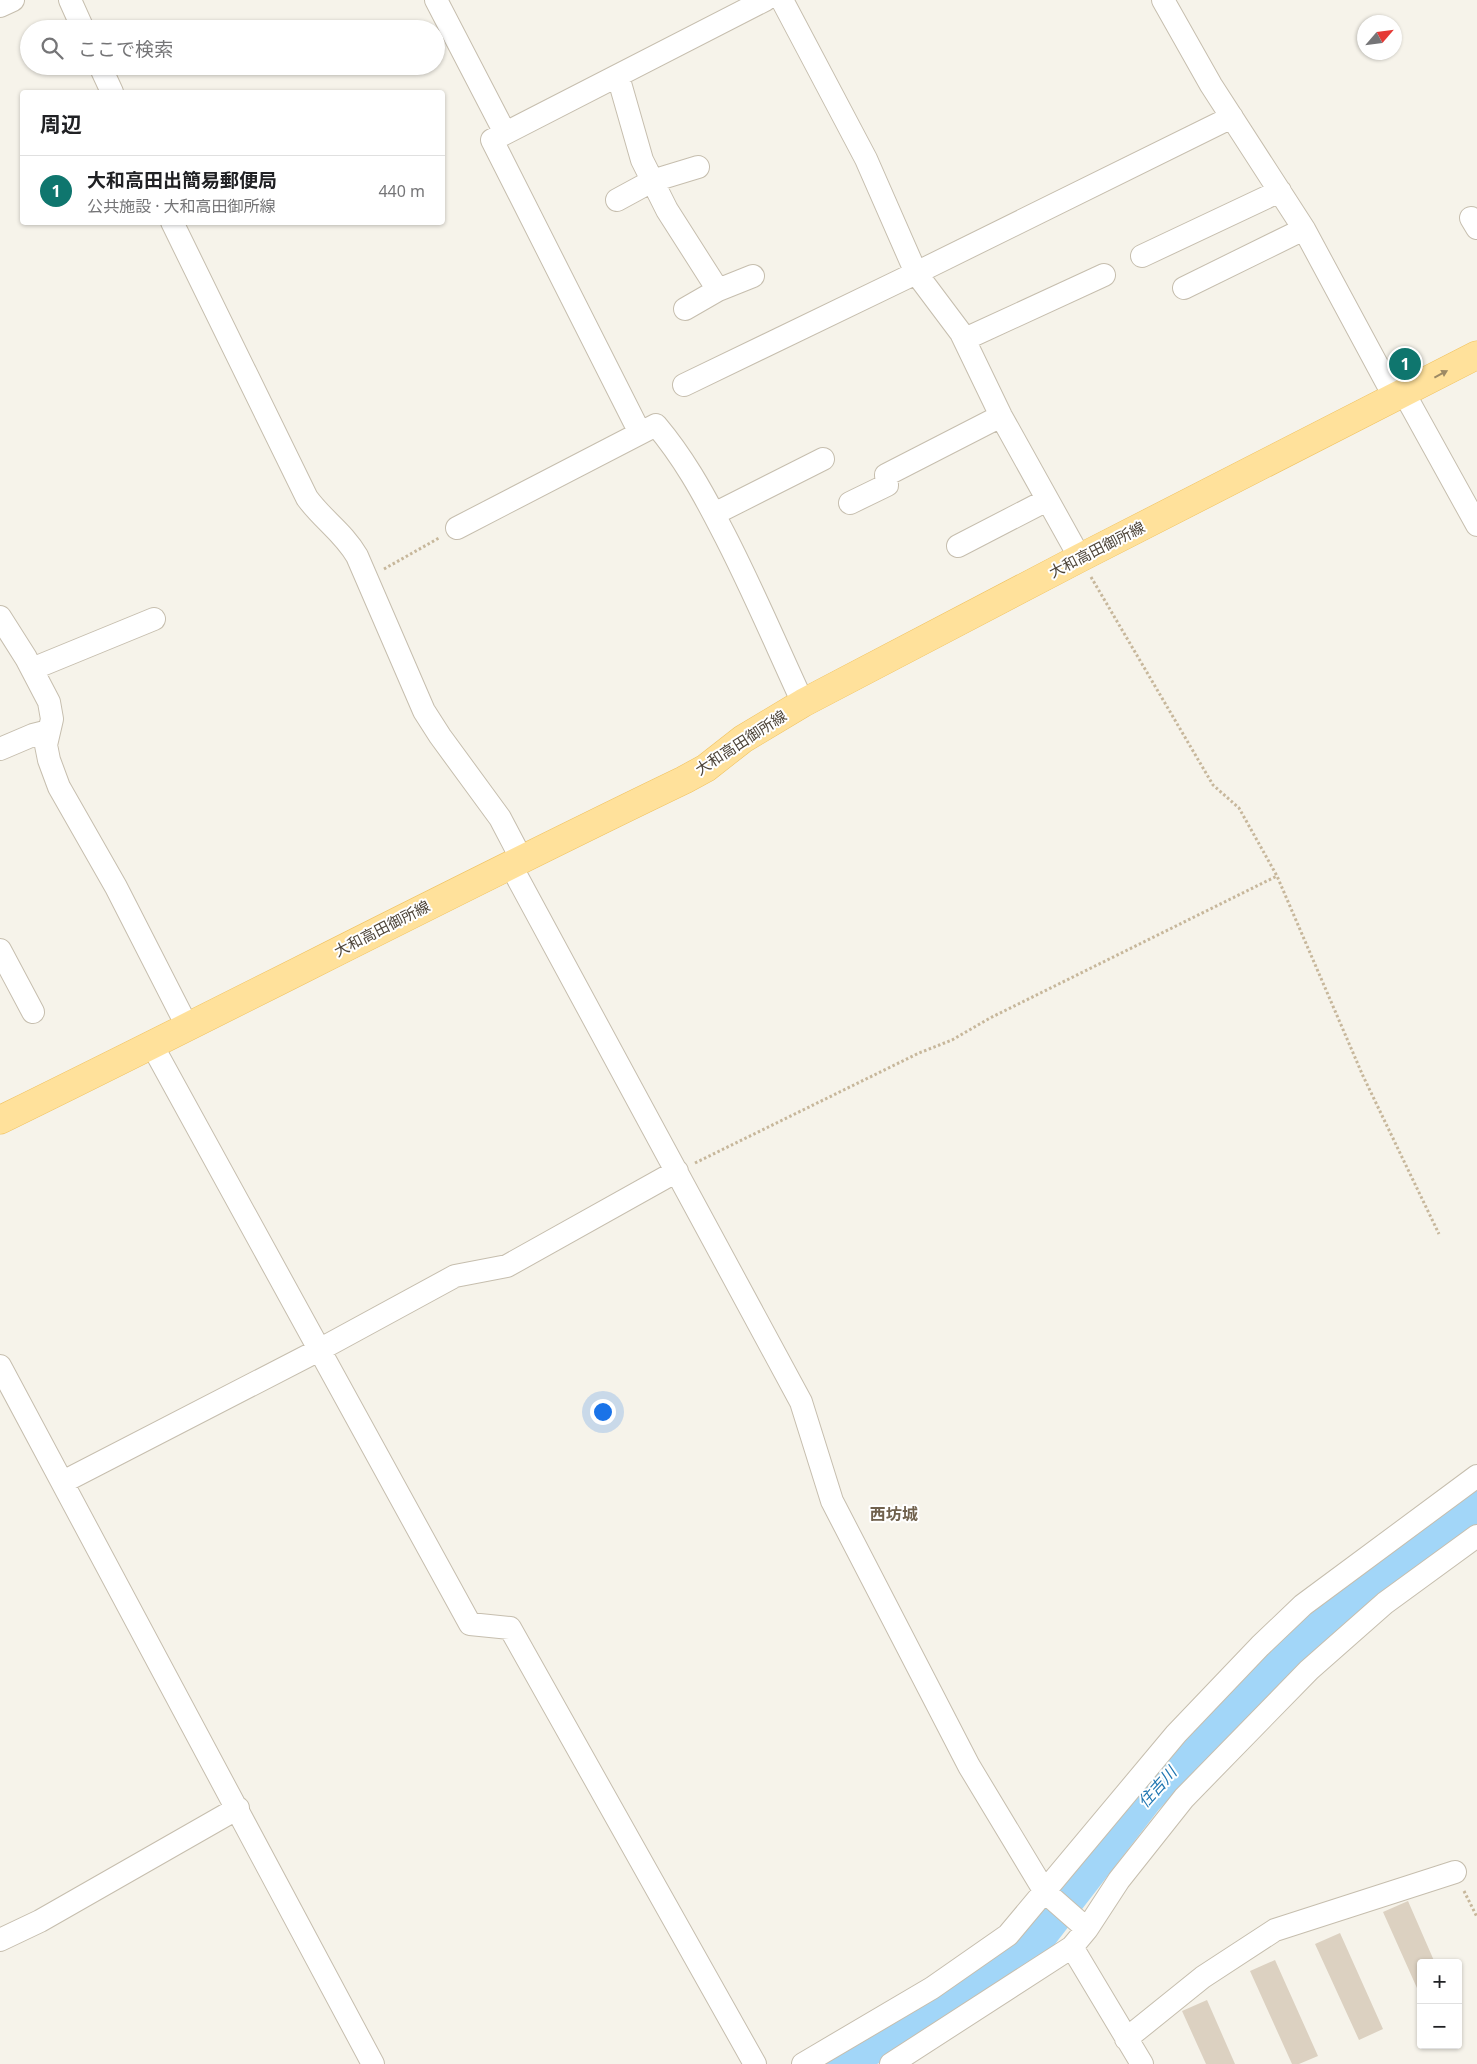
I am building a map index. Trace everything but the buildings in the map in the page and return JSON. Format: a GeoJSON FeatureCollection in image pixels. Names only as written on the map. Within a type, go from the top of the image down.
{"type":"FeatureCollection","features":[{"type":"Feature","properties":{"kind":"main road","name":"大和高田御所線"},"geometry":{"type":"LineString","coordinates":[[0,1120],[188,1028],[516,861],[684,780],[706,768],[743,739],[803,703],[1080,558],[1477,355]]}},
{"type":"Feature","properties":{"kind":"street"},"geometry":{"type":"LineString","coordinates":[[0,6],[13,0]]}},
{"type":"Feature","properties":{"kind":"street"},"geometry":{"type":"LineString","coordinates":[[70,0],[79,20]]}},
{"type":"Feature","properties":{"kind":"street"},"geometry":{"type":"LineString","coordinates":[[436,0],[505,133]]}},
{"type":"Feature","properties":{"kind":"street"},"geometry":{"type":"LineString","coordinates":[[640,434],[492,140],[765,0]]}},
{"type":"Feature","properties":{"kind":"street"},"geometry":{"type":"LineString","coordinates":[[782,0],[866,159],[916,273],[965,340],[1001,416],[1080,558]]}},
{"type":"Feature","properties":{"kind":"street"},"geometry":{"type":"LineString","coordinates":[[1163,0],[1211,85],[1304,229],[1399,396],[1477,525]]}},
{"type":"Feature","properties":{"kind":"street"},"geometry":{"type":"LineString","coordinates":[[104,75],[111,90]]}},
{"type":"Feature","properties":{"kind":"street"},"geometry":{"type":"LineString","coordinates":[[618,76],[642,160],[667,210],[718,290]]}},
{"type":"Feature","properties":{"kind":"street"},"geometry":{"type":"LineString","coordinates":[[684,385],[1232,117]]}},
{"type":"Feature","properties":{"kind":"street"},"geometry":{"type":"LineString","coordinates":[[618,200],[652,180],[698,167]]}},
{"type":"Feature","properties":{"kind":"street"},"geometry":{"type":"LineString","coordinates":[[1142,256],[1280,191]]}},
{"type":"Feature","properties":{"kind":"street"},"geometry":{"type":"LineString","coordinates":[[173,225],[308,498],[320,515],[347,540],[357,556],[424,710],[440,736],[500,818],[516,861],[677,1171],[801,1402],[832,1501],[969,1766],[1045,1892],[1087,1929]]}},
{"type":"Feature","properties":{"kind":"street"},"geometry":{"type":"LineString","coordinates":[[1184,288],[1304,229]]}},
{"type":"Feature","properties":{"kind":"street"},"geometry":{"type":"LineString","coordinates":[[965,340],[1104,275]]}},
{"type":"Feature","properties":{"kind":"street"},"geometry":{"type":"LineString","coordinates":[[685,309],[718,290],[753,276]]}},
{"type":"Feature","properties":{"kind":"street"},"geometry":{"type":"LineString","coordinates":[[850,503],[887,485],[886,475],[1001,416]]}},
{"type":"Feature","properties":{"kind":"street"},"geometry":{"type":"LineString","coordinates":[[457,528],[656,425],[673,445],[693,474],[747,580],[803,703]]}},
{"type":"Feature","properties":{"kind":"street"},"geometry":{"type":"LineString","coordinates":[[714,514],[823,459]]}},
{"type":"Feature","properties":{"kind":"street"},"geometry":{"type":"LineString","coordinates":[[958,546],[1047,500]]}},
{"type":"Feature","properties":{"kind":"street"},"geometry":{"type":"LineString","coordinates":[[0,617],[32,669],[49,702],[52,718],[46,745],[49,760],[59,787],[116,887],[188,1028]]}},
{"type":"Feature","properties":{"kind":"street"},"geometry":{"type":"LineString","coordinates":[[32,669],[154,619]]}},
{"type":"Feature","properties":{"kind":"street"},"geometry":{"type":"LineString","coordinates":[[0,750],[24,739],[49,731]]}},
{"type":"Feature","properties":{"kind":"street"},"geometry":{"type":"LineString","coordinates":[[0,950],[33,1012]]}},
{"type":"Feature","properties":{"kind":"street"},"geometry":{"type":"LineString","coordinates":[[152,1045],[470,1624],[510,1628],[755,2064]]}},
{"type":"Feature","properties":{"kind":"street"},"geometry":{"type":"LineString","coordinates":[[63,1482],[319,1350],[454,1276],[507,1266],[677,1171]]}},
{"type":"Feature","properties":{"kind":"street"},"geometry":{"type":"LineString","coordinates":[[0,1366],[374,2064]]}},
{"type":"Feature","properties":{"kind":"street"},"geometry":{"type":"LineString","coordinates":[[803,2064],[932,1988],[1008,1935],[1176,1734],[1268,1639],[1304,1605],[1477,1476]]}},
{"type":"Feature","properties":{"kind":"street"},"geometry":{"type":"LineString","coordinates":[[891,2064],[1072,1948],[1087,1929],[1119,1880],[1184,1798],[1309,1670],[1385,1603],[1477,1536]]}},
{"type":"Feature","properties":{"kind":"street"},"geometry":{"type":"LineString","coordinates":[[0,1940],[40,1921],[238,1808]]}},
{"type":"Feature","properties":{"kind":"street"},"geometry":{"type":"LineString","coordinates":[[1126,2039],[1203,1977],[1275,1930],[1455,1872]]}},
{"type":"Feature","properties":{"kind":"street"},"geometry":{"type":"LineString","coordinates":[[1072,1948],[1142,2064]]}},
{"type":"Feature","properties":{"kind":"path"},"geometry":{"type":"LineString","coordinates":[[367,578],[457,528]]}},
{"type":"Feature","properties":{"kind":"path"},"geometry":{"type":"LineString","coordinates":[[1080,558],[1213,785],[1239,808],[1277,876],[1362,1076],[1439,1234]]}},
{"type":"Feature","properties":{"kind":"path"},"geometry":{"type":"LineString","coordinates":[[677,1171],[919,1053],[952,1040],[990,1018],[1277,876]]}},
{"type":"Feature","properties":{"kind":"path"},"geometry":{"type":"LineString","coordinates":[[1455,1872],[1477,1917]]}},
{"type":"Feature","properties":{"kind":"waterway","name":"住吉川"},"geometry":{"type":"LineString","coordinates":[[842,2064],[951,1999],[1037,1938],[1145,1798],[1250,1689],[1301,1640],[1344,1604],[1477,1508]]}},
{"type":"Feature","properties":{"kind":"place","name":"大和高田出簡易郵便局"},"geometry":{"type":"Point","coordinates":[1405,364]}},
{"type":"Feature","properties":{"kind":"district","name":"西坊城"},"geometry":{"type":"Point","coordinates":[894,1514]}}]}
